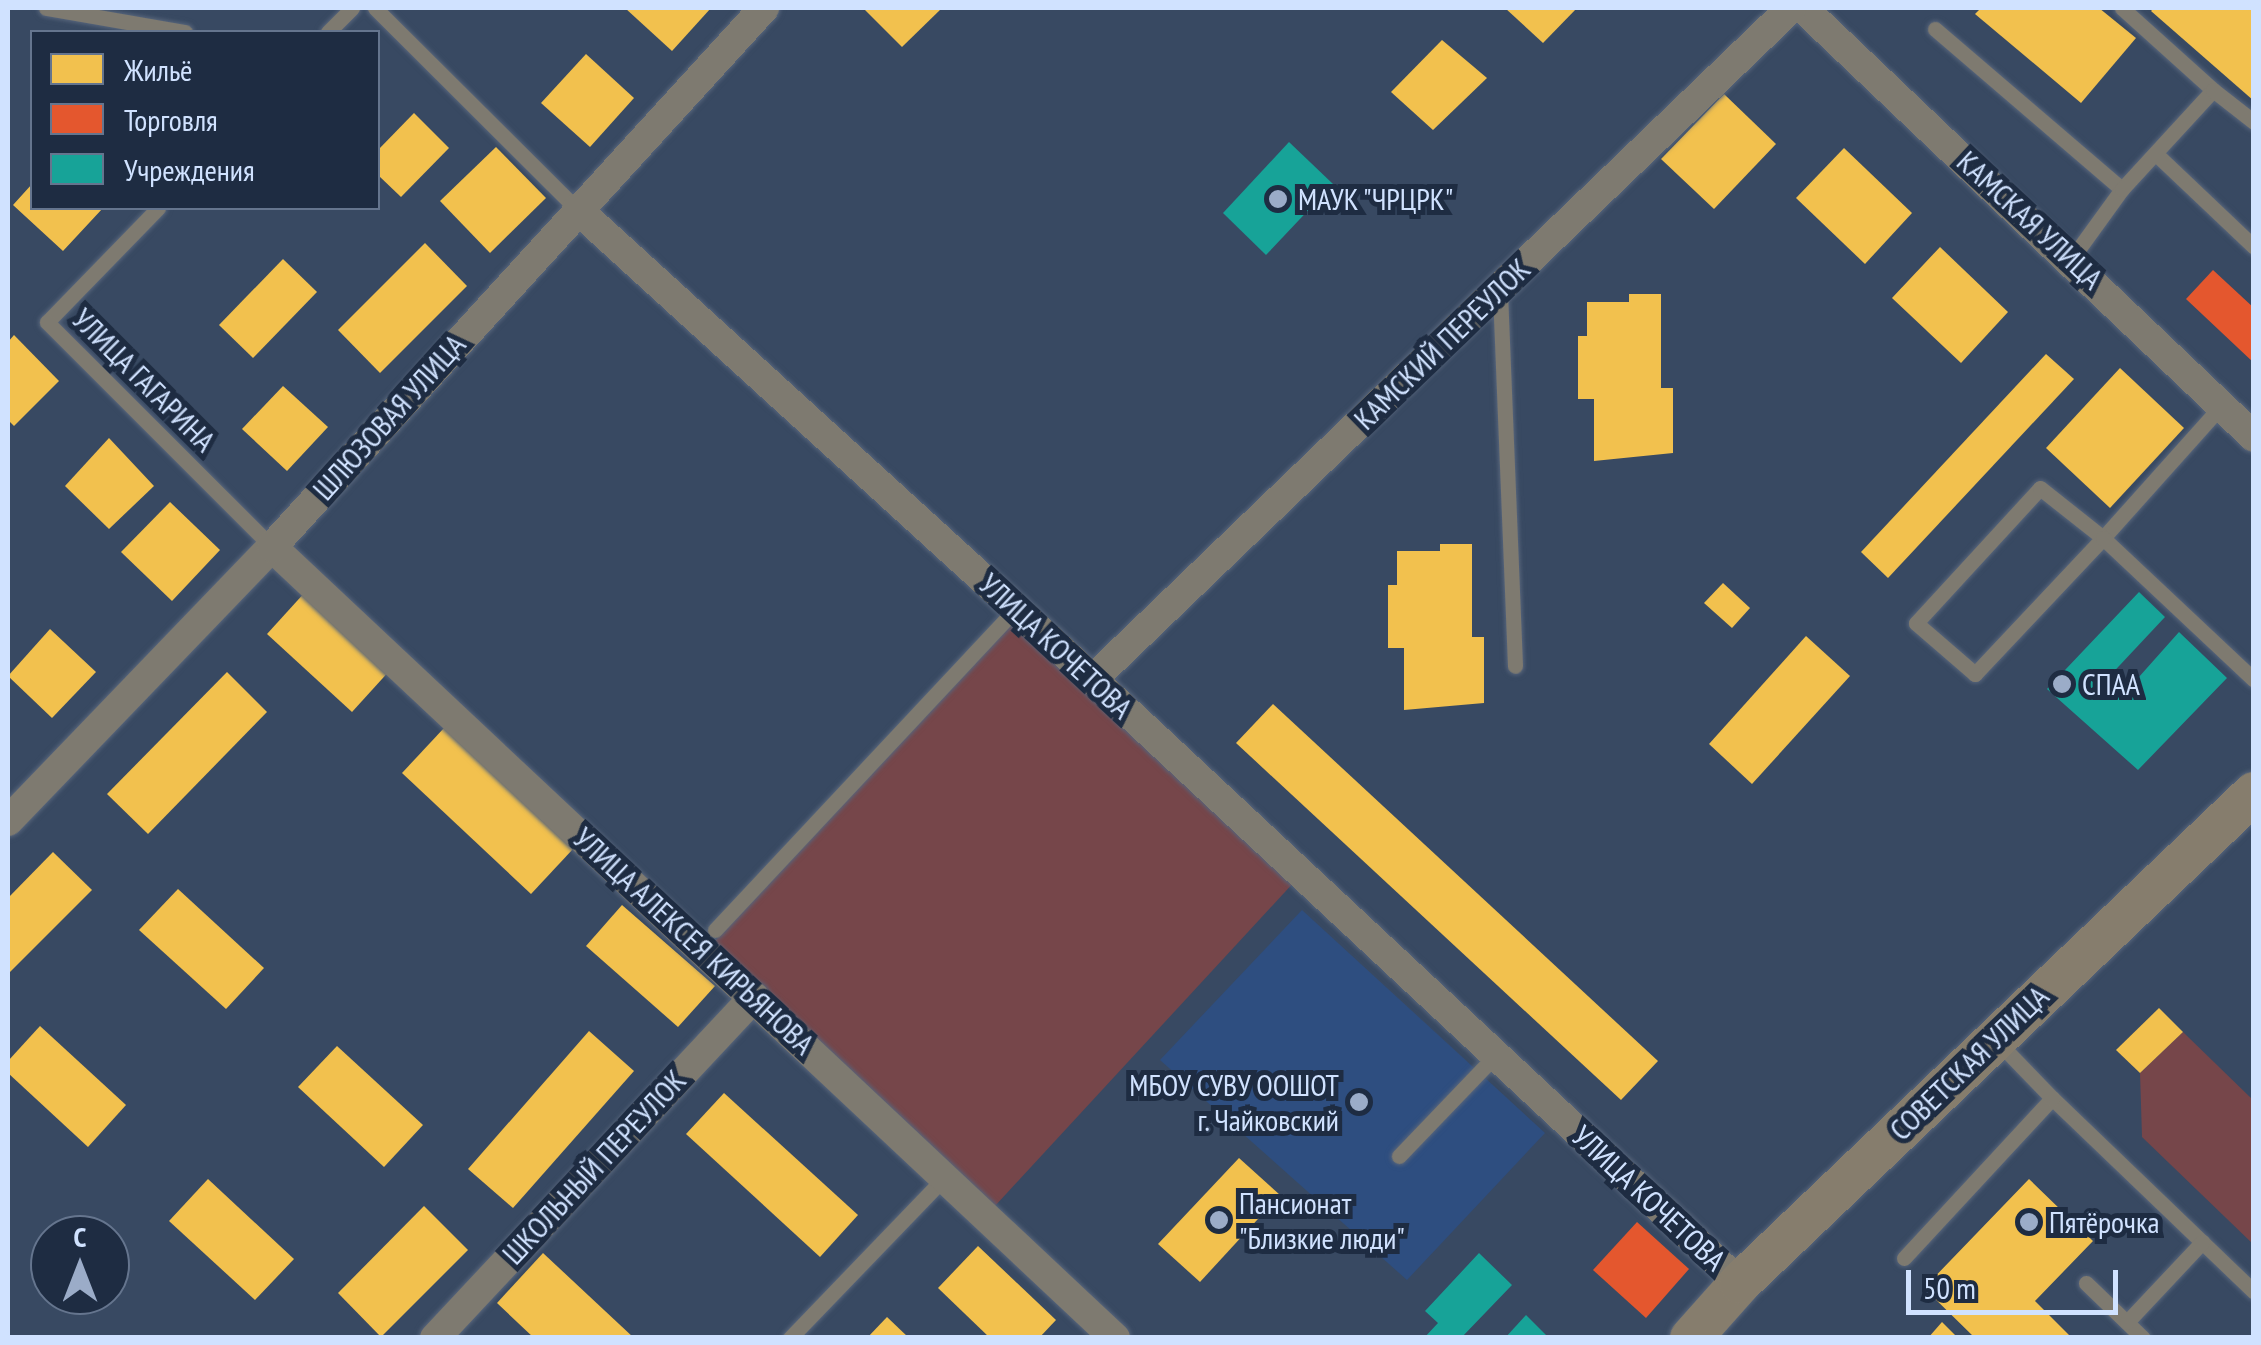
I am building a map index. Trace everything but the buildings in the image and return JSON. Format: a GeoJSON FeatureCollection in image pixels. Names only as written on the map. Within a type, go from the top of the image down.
{"type":"FeatureCollection","features":[{"type":"Feature","properties":{"kind":"main road","name":"СОВЕТСКАЯ УЛИЦА"},"geometry":{"type":"LineString","coordinates":[[1691,1338],[1740,1282],[2254,794]]}},
{"type":"Feature","properties":{"kind":"street","name":"ШЛЮЗОВАЯ УЛИЦА"},"geometry":{"type":"LineString","coordinates":[[8,821],[272,547],[764,8]]}},
{"type":"Feature","properties":{"kind":"street","name":"КАМСКИЙ ПЕРЕУЛОК"},"geometry":{"type":"LineString","coordinates":[[1093,680],[1791,8]]}},
{"type":"Feature","properties":{"kind":"street","name":"КАМСКАЯ УЛИЦА"},"geometry":{"type":"LineString","coordinates":[[1803,8],[2072,258],[2254,437]]}},
{"type":"Feature","properties":{"kind":"street","name":"УЛИЦА КОЧЕТОВА"},"geometry":{"type":"LineString","coordinates":[[577,209],[1016,608],[1740,1282]]}},
{"type":"Feature","properties":{"kind":"street","name":"УЛИЦА АЛЕКСЕЯ КИРЬЯНОВА"},"geometry":{"type":"LineString","coordinates":[[272,547],[1115,1338]]}},
{"type":"Feature","properties":{"kind":"street","name":"ШКОЛЬНЫЙ ПЕРЕУЛОК"},"geometry":{"type":"LineString","coordinates":[[435,1338],[754,997]]}},
{"type":"Feature","properties":{"kind":"lane"},"geometry":{"type":"LineString","coordinates":[[46,8],[172,30]]}},
{"type":"Feature","properties":{"kind":"lane"},"geometry":{"type":"LineString","coordinates":[[330,30],[352,8]]}},
{"type":"Feature","properties":{"kind":"lane","name":"УЛИЦА КОЧЕТОВА"},"geometry":{"type":"LineString","coordinates":[[374,8],[577,209]]}},
{"type":"Feature","properties":{"kind":"lane"},"geometry":{"type":"LineString","coordinates":[[2122,8],[2254,122]]}},
{"type":"Feature","properties":{"kind":"lane"},"geometry":{"type":"LineString","coordinates":[[1935,29],[2122,189]]}},
{"type":"Feature","properties":{"kind":"lane"},"geometry":{"type":"LineString","coordinates":[[2072,258],[2122,189],[2213,90]]}},
{"type":"Feature","properties":{"kind":"lane"},"geometry":{"type":"LineString","coordinates":[[2156,154],[2254,246]]}},
{"type":"Feature","properties":{"kind":"lane","name":"УЛИЦА ГАГАРИНА"},"geometry":{"type":"LineString","coordinates":[[156,210],[47,322],[272,547]]}},
{"type":"Feature","properties":{"kind":"lane"},"geometry":{"type":"LineString","coordinates":[[1500,288],[1514,666]]}},
{"type":"Feature","properties":{"kind":"lane"},"geometry":{"type":"LineString","coordinates":[[2221,406],[2102,538],[1974,674],[1916,623],[2040,488],[2102,538],[2254,680]]}},
{"type":"Feature","properties":{"kind":"lane"},"geometry":{"type":"LineString","coordinates":[[715,930],[1016,608]]}},
{"type":"Feature","properties":{"kind":"lane"},"geometry":{"type":"LineString","coordinates":[[1994,1038],[2254,1292]]}},
{"type":"Feature","properties":{"kind":"lane"},"geometry":{"type":"LineString","coordinates":[[1399,1156],[1496,1055]]}},
{"type":"Feature","properties":{"kind":"lane"},"geometry":{"type":"LineString","coordinates":[[1904,1258],[2052,1098]]}},
{"type":"Feature","properties":{"kind":"lane"},"geometry":{"type":"LineString","coordinates":[[790,1338],[946,1176]]}},
{"type":"Feature","properties":{"kind":"lane"},"geometry":{"type":"LineString","coordinates":[[2127,1322],[2202,1242]]}},
{"type":"Feature","properties":{"kind":"lane"},"geometry":{"type":"LineString","coordinates":[[2086,1282],[2143,1338]]}},
{"type":"Feature","properties":{"kind":"shaded area"},"geometry":{"type":"Polygon","coordinates":[[[1015,618],[1296,880],[995,1206],[713,943],[1015,618]]]}},
{"type":"Feature","properties":{"kind":"shaded area","name":"МБОУ СУВУ ООШОТ г. Чайковский"},"geometry":{"type":"Polygon","coordinates":[[[1302,910],[1545,1133],[1407,1280],[1160,1060],[1302,910]]]}},
{"type":"Feature","properties":{"kind":"shaded area"},"geometry":{"type":"Polygon","coordinates":[[[2183,1032],[2253,1100],[2253,1244],[2142,1137],[2140,1073],[2183,1032]]]}},
{"type":"Feature","properties":{"kind":"place","name":"МАУК \"ЧРЦРК\""},"geometry":{"type":"Point","coordinates":[1278,199]}},
{"type":"Feature","properties":{"kind":"place","name":"СПАА"},"geometry":{"type":"Point","coordinates":[2062,684]}},
{"type":"Feature","properties":{"kind":"place","name":"МБОУ СУВУ ООШОТ г. Чайковский"},"geometry":{"type":"Point","coordinates":[1359,1102]}},
{"type":"Feature","properties":{"kind":"place","name":"Пансионат \"Близкие люди\""},"geometry":{"type":"Point","coordinates":[1219,1220]}},
{"type":"Feature","properties":{"kind":"place","name":"Пятёрочка"},"geometry":{"type":"Point","coordinates":[2029,1222]}}]}
